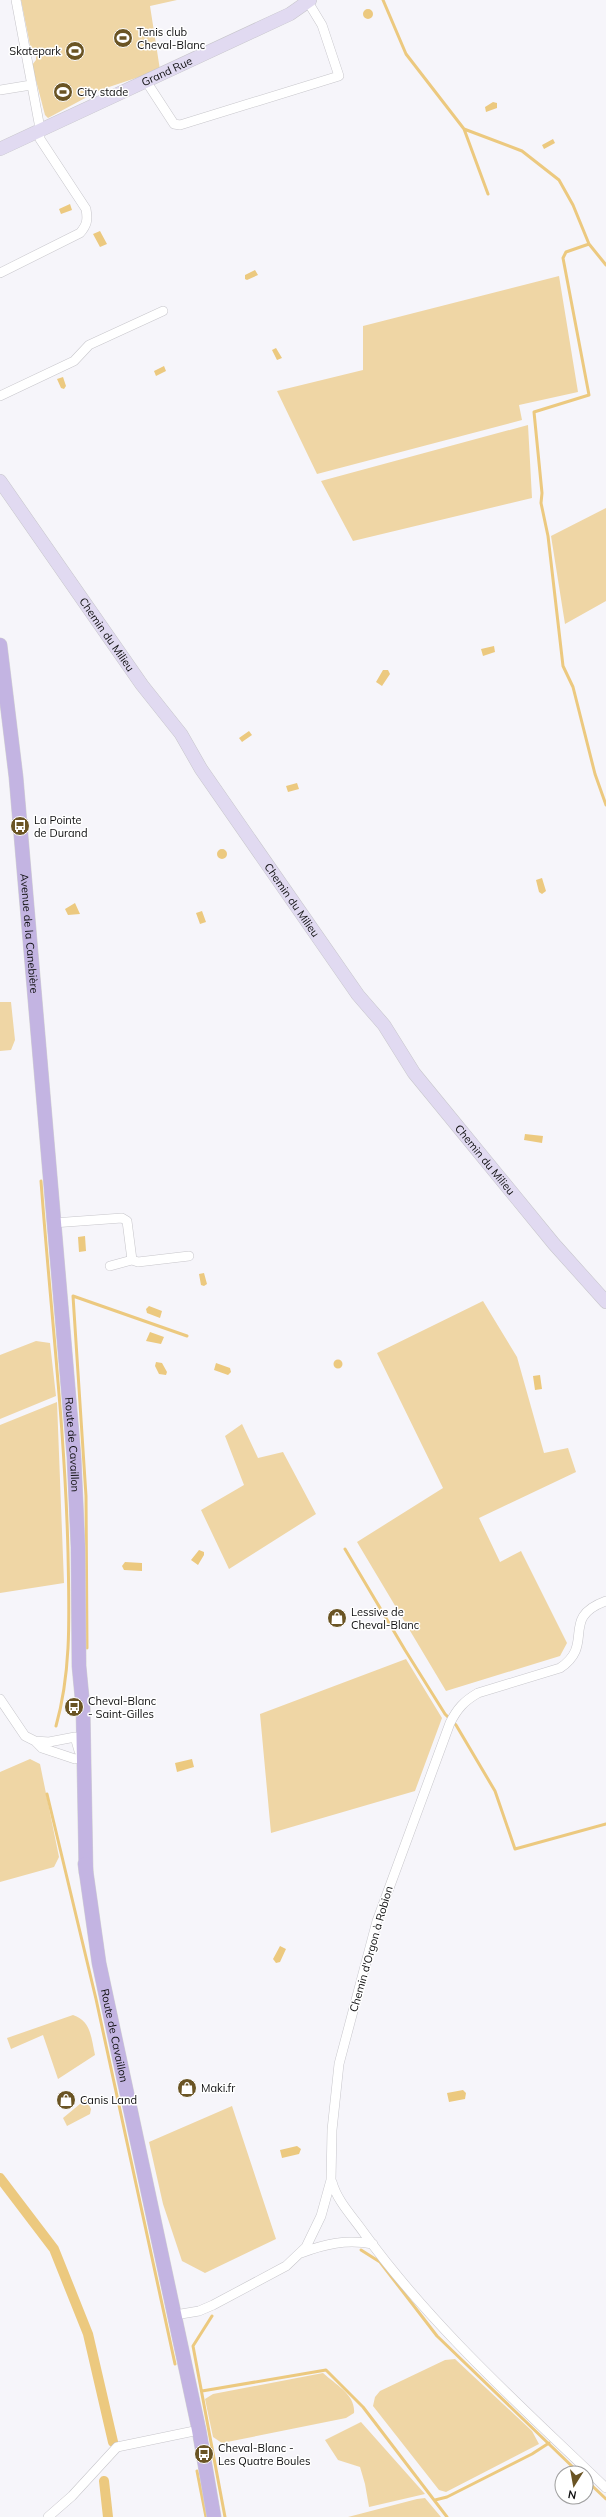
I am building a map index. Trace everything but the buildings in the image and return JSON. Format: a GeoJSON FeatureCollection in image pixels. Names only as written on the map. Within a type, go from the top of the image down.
{"type":"FeatureCollection","features":[{"type":"Feature","properties":{"kind":"main road","name":"Avenue de la Canebière"},"geometry":{"type":"LineString","coordinates":[[0,645],[16,777],[53,1223]]}},
{"type":"Feature","properties":{"kind":"main road","name":"Route de Cavaillon"},"geometry":{"type":"LineString","coordinates":[[53,1223],[74,1457],[78,1555],[79,1739],[85,1807],[86,1872]]}},
{"type":"Feature","properties":{"kind":"main road","name":"Route de Cavaillon"},"geometry":{"type":"LineString","coordinates":[[79,1739],[77,1758],[77,1814],[99,1963],[199,2430],[214,2517]]}},
{"type":"Feature","properties":{"kind":"street"},"geometry":{"type":"LineString","coordinates":[[0,273],[80,233],[88,220],[86,209],[40,139],[40,131],[16,0]]}},
{"type":"Feature","properties":{"kind":"street"},"geometry":{"type":"LineString","coordinates":[[146,81],[174,124],[180,125],[340,76],[322,25],[309,1]]}},
{"type":"Feature","properties":{"kind":"street","name":"Grand Rue"},"geometry":{"type":"LineString","coordinates":[[0,149],[290,14],[309,1]]}},
{"type":"Feature","properties":{"kind":"street"},"geometry":{"type":"LineString","coordinates":[[0,90],[31,85]]}},
{"type":"Feature","properties":{"kind":"street"},"geometry":{"type":"LineString","coordinates":[[0,396],[74,361],[89,344],[163,311]]}},
{"type":"Feature","properties":{"kind":"street","name":"Chemin du Milieu"},"geometry":{"type":"LineString","coordinates":[[0,481],[142,685],[181,734],[204,774],[358,995],[384,1025],[414,1073],[554,1244],[606,1302]]}},
{"type":"Feature","properties":{"kind":"street"},"geometry":{"type":"LineString","coordinates":[[53,1223],[122,1218],[126,1221],[132,1260]]}},
{"type":"Feature","properties":{"kind":"street"},"geometry":{"type":"LineString","coordinates":[[110,1266],[132,1260],[138,1262],[189,1256]]}},
{"type":"Feature","properties":{"kind":"street","name":"Chemin d'Orgon à Robion"},"geometry":{"type":"LineString","coordinates":[[175,2316],[199,2311],[213,2305],[286,2266],[301,2253],[326,2204],[331,2180],[332,2130],[339,2064],[376,1921],[450,1723],[458,1709],[467,1699],[478,1693],[560,1668],[569,1662],[576,1653],[580,1621],[585,1611],[606,1601]]}},
{"type":"Feature","properties":{"kind":"street"},"geometry":{"type":"LineString","coordinates":[[0,1699],[25,1736],[35,1741],[42,1748],[77,1758],[80,1796],[85,1807]]}},
{"type":"Feature","properties":{"kind":"street"},"geometry":{"type":"LineString","coordinates":[[35,1741],[49,1742],[79,1739]]}},
{"type":"Feature","properties":{"kind":"street"},"geometry":{"type":"LineString","coordinates":[[331,2180],[338,2196],[372,2244],[416,2298],[472,2358],[606,2488]]}},
{"type":"Feature","properties":{"kind":"street"},"geometry":{"type":"LineString","coordinates":[[301,2253],[337,2242],[355,2240],[372,2244]]}},
{"type":"Feature","properties":{"kind":"street"},"geometry":{"type":"LineString","coordinates":[[48,2517],[72,2496],[118,2447],[199,2430]]}},
{"type":"Feature","properties":{"kind":"shaded area"},"geometry":{"type":"Polygon","coordinates":[[[21,0],[177,0],[150,6],[160,70],[100,90],[48,118],[45,115],[32,65],[36,60],[36,54],[31,50],[21,0]]]}},
{"type":"Feature","properties":{"kind":"shaded area"},"geometry":{"type":"Polygon","coordinates":[[[366,9],[370,9],[372,10],[372,18],[366,19],[363,16],[363,12],[366,9]]]}},
{"type":"Feature","properties":{"kind":"shaded area"},"geometry":{"type":"Polygon","coordinates":[[[493,102],[497,103],[497,108],[486,112],[485,107],[493,102]]]}},
{"type":"Feature","properties":{"kind":"shaded area"},"geometry":{"type":"Polygon","coordinates":[[[553,139],[555,143],[544,149],[542,145],[553,139]]]}},
{"type":"Feature","properties":{"kind":"shaded area"},"geometry":{"type":"Polygon","coordinates":[[[70,204],[72,210],[61,214],[59,209],[70,204]]]}},
{"type":"Feature","properties":{"kind":"shaded area"},"geometry":{"type":"Polygon","coordinates":[[[100,231],[107,244],[100,247],[93,234],[100,231]]]}},
{"type":"Feature","properties":{"kind":"shaded area"},"geometry":{"type":"Polygon","coordinates":[[[255,270],[258,275],[247,280],[245,279],[245,275],[255,270]]]}},
{"type":"Feature","properties":{"kind":"shaded area"},"geometry":{"type":"Polygon","coordinates":[[[559,276],[578,392],[519,405],[522,420],[317,474],[277,391],[363,370],[363,326],[559,276]]]}},
{"type":"Feature","properties":{"kind":"shaded area"},"geometry":{"type":"Polygon","coordinates":[[[276,348],[282,358],[277,360],[272,350],[276,348]]]}},
{"type":"Feature","properties":{"kind":"shaded area"},"geometry":{"type":"Polygon","coordinates":[[[164,366],[166,371],[156,376],[154,371],[164,366]]]}},
{"type":"Feature","properties":{"kind":"shaded area"},"geometry":{"type":"Polygon","coordinates":[[[63,377],[66,386],[64,389],[61,388],[57,379],[63,377]]]}},
{"type":"Feature","properties":{"kind":"shaded area"},"geometry":{"type":"Polygon","coordinates":[[[528,425],[532,498],[353,541],[321,481],[528,425]]]}},
{"type":"Feature","properties":{"kind":"shaded area"},"geometry":{"type":"Polygon","coordinates":[[[606,508],[606,601],[565,624],[551,536],[606,508]]]}},
{"type":"Feature","properties":{"kind":"shaded area"},"geometry":{"type":"Polygon","coordinates":[[[494,646],[495,652],[483,656],[481,649],[494,646]]]}},
{"type":"Feature","properties":{"kind":"shaded area"},"geometry":{"type":"Polygon","coordinates":[[[383,670],[388,670],[390,674],[382,686],[376,682],[383,670]]]}},
{"type":"Feature","properties":{"kind":"shaded area"},"geometry":{"type":"Polygon","coordinates":[[[249,731],[252,735],[242,742],[239,738],[249,731]]]}},
{"type":"Feature","properties":{"kind":"shaded area"},"geometry":{"type":"Polygon","coordinates":[[[297,783],[299,789],[288,792],[286,786],[297,783]]]}},
{"type":"Feature","properties":{"kind":"shaded area"},"geometry":{"type":"Polygon","coordinates":[[[220,849],[224,849],[226,850],[226,858],[220,859],[217,856],[217,852],[220,849]]]}},
{"type":"Feature","properties":{"kind":"shaded area"},"geometry":{"type":"Polygon","coordinates":[[[542,878],[546,891],[542,894],[539,892],[536,880],[542,878]]]}},
{"type":"Feature","properties":{"kind":"shaded area"},"geometry":{"type":"Polygon","coordinates":[[[75,903],[80,914],[68,915],[65,909],[75,903]]]}},
{"type":"Feature","properties":{"kind":"shaded area"},"geometry":{"type":"Polygon","coordinates":[[[202,911],[206,922],[200,924],[196,913],[202,911]]]}},
{"type":"Feature","properties":{"kind":"shaded area"},"geometry":{"type":"Polygon","coordinates":[[[0,1002],[11,1002],[15,1040],[11,1050],[0,1051],[0,1002]]]}},
{"type":"Feature","properties":{"kind":"shaded area"},"geometry":{"type":"Polygon","coordinates":[[[525,1134],[543,1136],[542,1143],[524,1140],[525,1134]]]}},
{"type":"Feature","properties":{"kind":"shaded area"},"geometry":{"type":"Polygon","coordinates":[[[85,1236],[86,1251],[79,1252],[78,1237],[85,1236]]]}},
{"type":"Feature","properties":{"kind":"shaded area"},"geometry":{"type":"Polygon","coordinates":[[[204,1273],[207,1284],[204,1286],[201,1285],[199,1274],[204,1273]]]}},
{"type":"Feature","properties":{"kind":"shaded area"},"geometry":{"type":"Polygon","coordinates":[[[483,1301],[517,1357],[544,1453],[568,1448],[576,1472],[479,1518],[500,1562],[521,1551],[567,1643],[560,1656],[446,1691],[357,1542],[443,1488],[377,1353],[483,1301]]]}},
{"type":"Feature","properties":{"kind":"shaded area"},"geometry":{"type":"Polygon","coordinates":[[[149,1306],[162,1311],[160,1318],[147,1313],[146,1309],[149,1306]]]}},
{"type":"Feature","properties":{"kind":"shaded area"},"geometry":{"type":"Polygon","coordinates":[[[150,1332],[164,1337],[161,1344],[146,1341],[150,1332]]]}},
{"type":"Feature","properties":{"kind":"shaded area"},"geometry":{"type":"Polygon","coordinates":[[[36,1341],[50,1343],[56,1396],[0,1419],[0,1355],[36,1341]]]}},
{"type":"Feature","properties":{"kind":"shaded area"},"geometry":{"type":"Polygon","coordinates":[[[338,1359],[343,1364],[338,1369],[333,1364],[338,1359]]]}},
{"type":"Feature","properties":{"kind":"shaded area"},"geometry":{"type":"Polygon","coordinates":[[[156,1362],[162,1363],[167,1372],[166,1375],[159,1374],[155,1366],[156,1362]]]}},
{"type":"Feature","properties":{"kind":"shaded area"},"geometry":{"type":"Polygon","coordinates":[[[216,1363],[230,1368],[231,1372],[228,1375],[214,1370],[216,1363]]]}},
{"type":"Feature","properties":{"kind":"shaded area"},"geometry":{"type":"Polygon","coordinates":[[[540,1375],[542,1389],[535,1390],[533,1376],[540,1375]]]}},
{"type":"Feature","properties":{"kind":"shaded area"},"geometry":{"type":"Polygon","coordinates":[[[57,1402],[64,1583],[0,1593],[0,1425],[57,1402]]]}},
{"type":"Feature","properties":{"kind":"shaded area"},"geometry":{"type":"Polygon","coordinates":[[[242,1424],[258,1458],[283,1452],[316,1514],[229,1569],[201,1510],[244,1485],[225,1436],[242,1424]]]}},
{"type":"Feature","properties":{"kind":"shaded area"},"geometry":{"type":"Polygon","coordinates":[[[199,1550],[204,1552],[204,1555],[198,1565],[191,1560],[199,1550]]]}},
{"type":"Feature","properties":{"kind":"shaded area"},"geometry":{"type":"Polygon","coordinates":[[[125,1562],[142,1563],[142,1571],[124,1570],[122,1566],[125,1562]]]}},
{"type":"Feature","properties":{"kind":"shaded area"},"geometry":{"type":"Polygon","coordinates":[[[406,1659],[442,1718],[415,1791],[271,1833],[260,1714],[406,1659]]]}},
{"type":"Feature","properties":{"kind":"shaded area"},"geometry":{"type":"Polygon","coordinates":[[[30,1759],[40,1764],[59,1857],[54,1867],[0,1882],[0,1772],[30,1759]]]}},
{"type":"Feature","properties":{"kind":"shaded area"},"geometry":{"type":"Polygon","coordinates":[[[192,1759],[194,1767],[177,1772],[175,1763],[192,1759]]]}},
{"type":"Feature","properties":{"kind":"shaded area"},"geometry":{"type":"Polygon","coordinates":[[[280,1946],[286,1949],[280,1962],[276,1963],[273,1959],[280,1946]]]}},
{"type":"Feature","properties":{"kind":"shaded area"},"geometry":{"type":"Polygon","coordinates":[[[73,2015],[83,2021],[87,2026],[95,2055],[58,2079],[43,2035],[11,2049],[7,2038],[73,2015]]]}},
{"type":"Feature","properties":{"kind":"shaded area"},"geometry":{"type":"Polygon","coordinates":[[[463,2090],[466,2093],[465,2099],[449,2102],[447,2093],[463,2090]]]}},
{"type":"Feature","properties":{"kind":"shaded area"},"geometry":{"type":"Polygon","coordinates":[[[86,2099],[91,2109],[90,2114],[67,2126],[63,2118],[86,2099]]]}},
{"type":"Feature","properties":{"kind":"shaded area"},"geometry":{"type":"Polygon","coordinates":[[[232,2106],[276,2239],[205,2273],[182,2261],[163,2204],[149,2142],[232,2106]]]}},
{"type":"Feature","properties":{"kind":"shaded area"},"geometry":{"type":"Polygon","coordinates":[[[297,2146],[301,2149],[299,2154],[282,2158],[280,2150],[297,2146]]]}},
{"type":"Feature","properties":{"kind":"shaded area"},"geometry":{"type":"Polygon","coordinates":[[[455,2359],[532,2431],[539,2444],[446,2492],[439,2490],[373,2406],[375,2397],[380,2391],[445,2360],[455,2359]]]}},
{"type":"Feature","properties":{"kind":"shaded area"},"geometry":{"type":"Polygon","coordinates":[[[323,2373],[339,2386],[352,2401],[354,2413],[346,2418],[222,2443],[213,2437],[205,2399],[213,2394],[323,2373]]]}},
{"type":"Feature","properties":{"kind":"shaded area"},"geometry":{"type":"Polygon","coordinates":[[[361,2422],[425,2494],[369,2507],[360,2467],[338,2460],[325,2440],[361,2422]]]}},
{"type":"Feature","properties":{"kind":"shaded area"},"geometry":{"type":"Polygon","coordinates":[[[425,2498],[441,2517],[348,2517],[417,2499],[425,2498]]]}},
{"type":"Feature","properties":{"kind":"waterway"},"geometry":{"type":"LineString","coordinates":[[383,0],[406,54],[464,129],[522,151],[559,180],[573,205],[589,244],[566,252],[563,258],[589,395],[534,412],[542,493],[541,503],[548,536],[563,666],[573,687],[595,774],[606,805]]}},
{"type":"Feature","properties":{"kind":"waterway"},"geometry":{"type":"LineString","coordinates":[[464,129],[488,194]]}},
{"type":"Feature","properties":{"kind":"waterway"},"geometry":{"type":"LineString","coordinates":[[589,244],[606,265]]}},
{"type":"Feature","properties":{"kind":"waterway"},"geometry":{"type":"LineString","coordinates":[[41,1181],[61,1413],[68,1552],[69,1618],[67,1661],[65,1683],[56,1726]]}},
{"type":"Feature","properties":{"kind":"waterway"},"geometry":{"type":"LineString","coordinates":[[87,1648],[86,1496],[73,1296],[187,1336]]}},
{"type":"Feature","properties":{"kind":"waterway"},"geometry":{"type":"LineString","coordinates":[[345,1549],[405,1650],[445,1714],[456,1725],[495,1791],[515,1849],[606,1824]]}},
{"type":"Feature","properties":{"kind":"waterway"},"geometry":{"type":"LineString","coordinates":[[47,1794],[96,1999],[175,2364]]}},
{"type":"Feature","properties":{"kind":"waterway"},"geometry":{"type":"LineString","coordinates":[[0,2178],[54,2249],[88,2334],[113,2442]]}},
{"type":"Feature","properties":{"kind":"waterway"},"geometry":{"type":"LineString","coordinates":[[361,2250],[380,2262],[437,2336],[571,2465]]}},
{"type":"Feature","properties":{"kind":"waterway"},"geometry":{"type":"LineString","coordinates":[[212,2316],[193,2346],[225,2517]]}},
{"type":"Feature","properties":{"kind":"waterway"},"geometry":{"type":"LineString","coordinates":[[202,2391],[326,2370],[363,2407],[447,2517]]}},
{"type":"Feature","properties":{"kind":"waterway"},"geometry":{"type":"LineString","coordinates":[[435,2500],[447,2497],[532,2454],[549,2443]]}},
{"type":"Feature","properties":{"kind":"waterway"},"geometry":{"type":"LineString","coordinates":[[197,2471],[206,2517]]}},
{"type":"Feature","properties":{"kind":"waterway"},"geometry":{"type":"LineString","coordinates":[[104,2481],[108,2517]]}},
{"type":"Feature","properties":{"kind":"waterway"},"geometry":{"type":"LineString","coordinates":[[594,2488],[606,2499]]}},
{"type":"Feature","properties":{"kind":"place","name":"Tenis club Cheval-Blanc"},"geometry":{"type":"Point","coordinates":[123,38]}},
{"type":"Feature","properties":{"kind":"place","name":"Skatepark"},"geometry":{"type":"Point","coordinates":[75,51]}},
{"type":"Feature","properties":{"kind":"place","name":"City stade"},"geometry":{"type":"Point","coordinates":[63,92]}},
{"type":"Feature","properties":{"kind":"place","name":"La Pointe de Durand"},"geometry":{"type":"Point","coordinates":[20,826]}},
{"type":"Feature","properties":{"kind":"place","name":"Lessive de Cheval-Blanc"},"geometry":{"type":"Point","coordinates":[337,1618]}},
{"type":"Feature","properties":{"kind":"place","name":"Cheval-Blanc - Saint-Gilles"},"geometry":{"type":"Point","coordinates":[74,1707]}},
{"type":"Feature","properties":{"kind":"place","name":"Maki.fr"},"geometry":{"type":"Point","coordinates":[187,2088]}},
{"type":"Feature","properties":{"kind":"place","name":"Canis Land"},"geometry":{"type":"Point","coordinates":[66,2100]}},
{"type":"Feature","properties":{"kind":"place","name":"Cheval-Blanc - Les Quatre Boules"},"geometry":{"type":"Point","coordinates":[204,2454]}}]}
